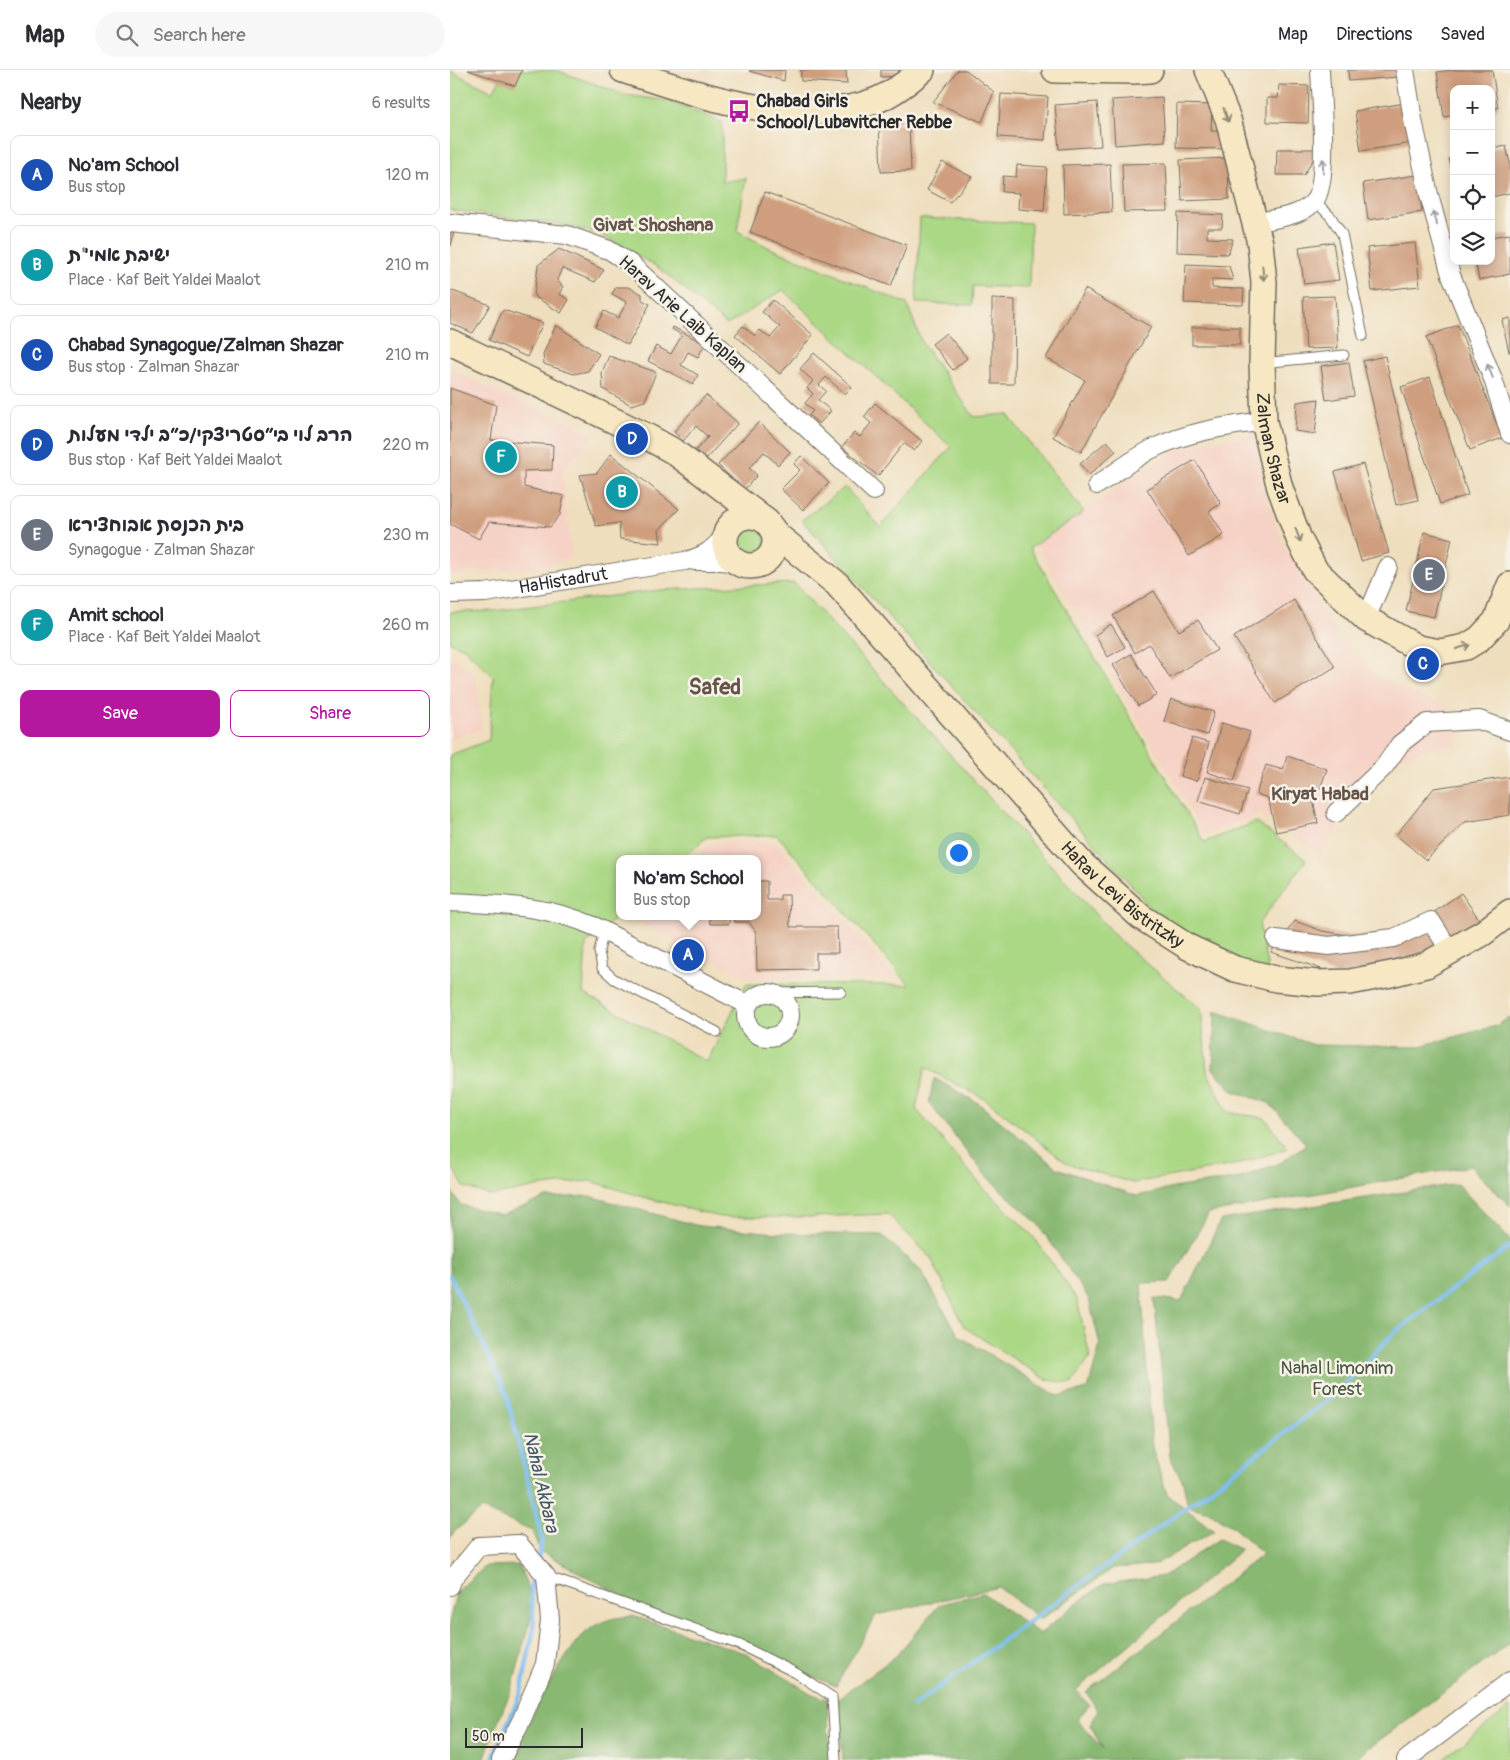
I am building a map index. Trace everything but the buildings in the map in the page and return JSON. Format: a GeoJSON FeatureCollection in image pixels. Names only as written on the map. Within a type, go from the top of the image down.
{"type":"FeatureCollection","features":[{"type":"Feature","properties":{"kind":"street"},"geometry":{"type":"LineString","coordinates":[[624,70],[732,102],[802,112],[830,110],[876,100],[892,92],[916,73]]}},
{"type":"Feature","properties":{"kind":"street"},"geometry":{"type":"LineString","coordinates":[[1055,70],[1150,70]]}},
{"type":"Feature","properties":{"kind":"street","name":"Zalman Shazar"},"geometry":{"type":"LineString","coordinates":[[1208,70],[1228,119],[1260,243],[1264,282],[1262,363],[1264,421],[1280,488],[1299,539],[1315,570],[1366,619],[1418,648],[1440,652],[1466,647],[1479,639],[1496,621],[1510,585]]}},
{"type":"Feature","properties":{"kind":"street"},"geometry":{"type":"LineString","coordinates":[[1255,223],[1298,213],[1315,201],[1320,192],[1323,172],[1320,70]]}},
{"type":"Feature","properties":{"kind":"street"},"geometry":{"type":"LineString","coordinates":[[1405,70],[1413,120],[1429,195],[1449,267],[1494,379],[1510,434]]}},
{"type":"Feature","properties":{"kind":"street","name":"Harav Arie Laib Kaplan"},"geometry":{"type":"LineString","coordinates":[[450,223],[566,235],[609,250],[631,264],[874,491]]}},
{"type":"Feature","properties":{"kind":"street"},"geometry":{"type":"LineString","coordinates":[[450,342],[646,436],[673,451],[711,480],[728,503],[728,530],[725,546],[728,554],[747,564],[766,560],[774,547],[774,539],[769,526],[759,518],[748,516],[739,518],[728,530]]}},
{"type":"Feature","properties":{"kind":"street"},"geometry":{"type":"LineString","coordinates":[[1097,485],[1152,449],[1178,439],[1264,421]]}},
{"type":"Feature","properties":{"kind":"street","name":"HaRav Levi Bistritzky"},"geometry":{"type":"LineString","coordinates":[[711,480],[769,526],[800,555],[830,579],[1082,864],[1141,917],[1188,947],[1235,969],[1276,979],[1318,983],[1350,982],[1426,965],[1483,933],[1510,912]]}},
{"type":"Feature","properties":{"kind":"street","name":"HaHistadrut"},"geometry":{"type":"LineString","coordinates":[[450,594],[485,592],[676,562],[702,556],[710,552],[728,530]]}},
{"type":"Feature","properties":{"kind":"street","name":"HaHistadrut"},"geometry":{"type":"LineString","coordinates":[[676,562],[701,561],[747,564]]}},
{"type":"Feature","properties":{"kind":"street","name":"HaRav Levi Bistritzky"},"geometry":{"type":"LineString","coordinates":[[747,564],[790,562],[816,569],[830,579]]}},
{"type":"Feature","properties":{"kind":"street"},"geometry":{"type":"LineString","coordinates":[[1366,619],[1388,567]]}},
{"type":"Feature","properties":{"kind":"street"},"geometry":{"type":"LineString","coordinates":[[1336,812],[1384,767],[1400,744],[1427,723],[1479,720],[1510,730]]}},
{"type":"Feature","properties":{"kind":"street"},"geometry":{"type":"LineString","coordinates":[[450,902],[524,906],[549,910],[573,917],[748,1004]]}},
{"type":"Feature","properties":{"kind":"street"},"geometry":{"type":"LineString","coordinates":[[1276,939],[1329,946],[1394,938],[1431,921],[1451,952]]}},
{"type":"Feature","properties":{"kind":"street"},"geometry":{"type":"LineString","coordinates":[[766,993],[774,993],[781,996],[786,1002],[790,1016],[784,1030],[774,1036],[767,1037],[759,1036],[752,1032],[745,1020],[748,1004],[758,994],[766,993]]}},
{"type":"Feature","properties":{"kind":"street"},"geometry":{"type":"LineString","coordinates":[[450,1586],[453,1578],[479,1546],[519,1544],[546,1575],[550,1620],[545,1664],[522,1719],[501,1760]]}},
{"type":"Feature","properties":{"kind":"street"},"geometry":{"type":"LineString","coordinates":[[1406,1760],[1510,1681]]}},
{"type":"Feature","properties":{"kind":"lane"},"geometry":{"type":"LineString","coordinates":[[1315,201],[1342,234],[1363,336]]}},
{"type":"Feature","properties":{"kind":"lane"},"geometry":{"type":"LineString","coordinates":[[1262,363],[1344,355]]}},
{"type":"Feature","properties":{"kind":"lane"},"geometry":{"type":"LineString","coordinates":[[604,931],[599,951],[602,968],[614,979],[717,1032]]}},
{"type":"Feature","properties":{"kind":"lane"},"geometry":{"type":"LineString","coordinates":[[766,993],[841,992]]}},
{"type":"Feature","properties":{"kind":"lane"},"geometry":{"type":"LineString","coordinates":[[546,1575],[740,1645],[796,1674],[832,1696],[836,1760]]}},
{"type":"Feature","properties":{"kind":"shaded area"},"geometry":{"type":"Polygon","coordinates":[[[450,370],[595,434],[562,472],[572,556],[549,566],[450,575],[450,370]]]}},
{"type":"Feature","properties":{"kind":"shaded area"},"geometry":{"type":"Polygon","coordinates":[[[1256,434],[1262,485],[1281,539],[1336,633],[1374,672],[1411,693],[1449,707],[1458,747],[1435,746],[1395,760],[1375,778],[1319,854],[1262,814],[1204,835],[1036,544],[1174,450],[1256,434]]]}},
{"type":"Feature","properties":{"kind":"shaded area"},"geometry":{"type":"Polygon","coordinates":[[[450,657],[471,670],[477,681],[482,729],[450,741],[450,657]]]}},
{"type":"Feature","properties":{"kind":"shaded area"},"geometry":{"type":"Polygon","coordinates":[[[775,842],[896,979],[748,978],[636,921],[761,920],[761,855],[699,855],[710,843],[775,842]]]}},
{"type":"Feature","properties":{"kind":"green space"},"geometry":{"type":"Polygon","coordinates":[[[505,70],[556,70],[625,95],[668,101],[722,122],[722,182],[746,178],[737,231],[770,248],[907,304],[922,343],[974,417],[1007,414],[1084,512],[1030,548],[1204,842],[1256,822],[1306,860],[1259,923],[1271,986],[1167,928],[1132,886],[802,520],[845,487],[880,527],[951,447],[783,290],[727,325],[659,268],[600,234],[558,224],[450,210],[450,71],[493,92],[505,70]]]}},
{"type":"Feature","properties":{"kind":"green space"},"geometry":{"type":"Polygon","coordinates":[[[920,218],[1031,223],[1029,288],[973,286],[972,305],[916,303],[920,218]]]}},
{"type":"Feature","properties":{"kind":"green space"},"geometry":{"type":"Polygon","coordinates":[[[749,525],[755,526],[760,530],[764,535],[764,547],[760,552],[755,556],[749,557],[743,556],[738,552],[734,547],[733,541],[734,535],[738,530],[743,526],[749,525]]]}},
{"type":"Feature","properties":{"kind":"green space"},"geometry":{"type":"Polygon","coordinates":[[[794,583],[1119,940],[1201,1009],[1207,1071],[1227,1112],[1265,1118],[1288,1148],[1239,1164],[1133,1183],[1068,1164],[985,1099],[925,1068],[916,1109],[981,1185],[1032,1235],[1077,1299],[1090,1357],[1072,1383],[1047,1380],[964,1327],[931,1258],[888,1214],[812,1217],[720,1217],[590,1181],[542,1186],[491,1196],[464,1187],[450,1163],[450,755],[489,740],[493,676],[464,648],[450,642],[450,612],[493,611],[660,590],[794,583]],[[777,835],[707,837],[687,855],[616,855],[616,918],[586,944],[583,993],[707,1062],[746,984],[910,985],[777,835]]]}},
{"type":"Feature","properties":{"kind":"green space"},"geometry":{"type":"Polygon","coordinates":[[[1215,1011],[1314,1045],[1416,1047],[1496,1026],[1510,1017],[1510,1206],[1470,1166],[1209,1213],[1169,1282],[1141,1283],[1152,1447],[1167,1494],[1214,1531],[1154,1565],[1113,1568],[1041,1619],[998,1587],[876,1615],[836,1686],[635,1603],[540,1551],[532,1531],[482,1509],[455,1531],[450,1538],[450,1189],[461,1205],[502,1215],[545,1198],[589,1196],[699,1226],[777,1233],[882,1235],[921,1271],[959,1336],[1058,1396],[1088,1389],[1100,1345],[1089,1299],[1038,1224],[987,1177],[929,1103],[934,1078],[978,1103],[1057,1168],[1137,1196],[1179,1187],[1241,1178],[1282,1162],[1306,1144],[1269,1103],[1233,1091],[1213,1069],[1215,1011]]]}},
{"type":"Feature","properties":{"kind":"green space","name":"Nahal Limonim Forest"},"geometry":{"type":"Polygon","coordinates":[[[1457,1184],[1510,1240],[1510,1643],[1353,1760],[843,1760],[838,1699],[896,1656],[939,1605],[983,1593],[1040,1634],[1075,1604],[1104,1584],[1164,1576],[1219,1539],[1241,1550],[1076,1690],[1089,1705],[1077,1720],[1103,1749],[1090,1725],[1098,1711],[1086,1692],[1263,1554],[1234,1528],[1209,1512],[1188,1506],[1183,1482],[1170,1457],[1154,1298],[1181,1301],[1221,1220],[1457,1184]]]}},
{"type":"Feature","properties":{"kind":"green space"},"geometry":{"type":"Polygon","coordinates":[[[519,1565],[534,1604],[513,1685],[484,1760],[450,1760],[450,1618],[457,1591],[486,1566],[519,1565]]]}},
{"type":"Feature","properties":{"kind":"green space"},"geometry":{"type":"Polygon","coordinates":[[[633,1616],[745,1653],[812,1694],[827,1699],[830,1760],[510,1760],[547,1688],[570,1651],[582,1636],[603,1622],[633,1616]]]}},
{"type":"Feature","properties":{"kind":"green space"},"geometry":{"type":"Polygon","coordinates":[[[1510,1707],[1510,1760],[1441,1760],[1510,1707]]]}},
{"type":"Feature","properties":{"kind":"waterway"},"geometry":{"type":"LineString","coordinates":[[913,1706],[1202,1496],[1334,1395],[1395,1332],[1510,1246]]}},
{"type":"Feature","properties":{"kind":"waterway","name":"Nahal Akbara"},"geometry":{"type":"LineString","coordinates":[[450,1276],[506,1392],[542,1539],[538,1559]]}},
{"type":"Feature","properties":{"kind":"waterway","name":"Nahal Akbara"},"geometry":{"type":"LineString","coordinates":[[492,1760],[521,1693],[534,1627],[531,1586],[535,1571]]}},
{"type":"Feature","properties":{"kind":"place","name":"Chabad Girls School/Lubavitcher Rebbe"},"geometry":{"type":"Point","coordinates":[739,111]}},
{"type":"Feature","properties":{"kind":"place","name":"הרב לוי בי״סטריצקי/כ״ב ילדי מעלות"},"geometry":{"type":"Point","coordinates":[632,439]}},
{"type":"Feature","properties":{"kind":"place","name":"Amit school"},"geometry":{"type":"Point","coordinates":[501,457]}},
{"type":"Feature","properties":{"kind":"place","name":"ישיבת אמי\"ת"},"geometry":{"type":"Point","coordinates":[622,492]}},
{"type":"Feature","properties":{"kind":"place","name":"בית הכנסת אבוחצירא"},"geometry":{"type":"Point","coordinates":[1429,575]}},
{"type":"Feature","properties":{"kind":"place","name":"Chabad Synagogue/Zalman Shazar"},"geometry":{"type":"Point","coordinates":[1423,664]}},
{"type":"Feature","properties":{"kind":"place","name":"No'am School"},"geometry":{"type":"Point","coordinates":[688,955]}},
{"type":"Feature","properties":{"kind":"district","name":"Givat Shoshana"},"geometry":{"type":"Point","coordinates":[653,224]}},
{"type":"Feature","properties":{"kind":"district","name":"Safed"},"geometry":{"type":"Point","coordinates":[715,686]}},
{"type":"Feature","properties":{"kind":"district","name":"Kiryat Habad"},"geometry":{"type":"Point","coordinates":[1320,793]}}]}
